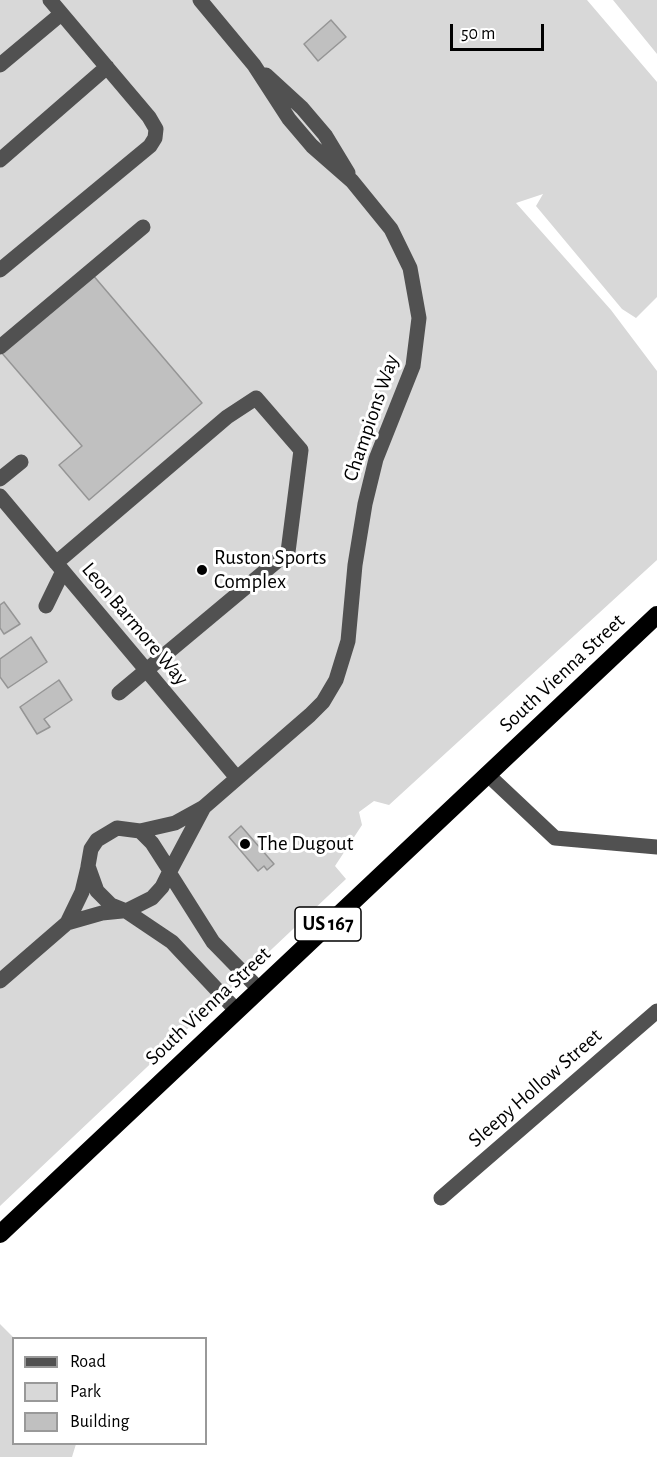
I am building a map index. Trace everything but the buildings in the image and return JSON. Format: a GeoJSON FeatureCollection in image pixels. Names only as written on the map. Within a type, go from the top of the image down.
{"type":"FeatureCollection","features":[{"type":"Feature","properties":{"kind":"highway","name":"South Vienna Street"},"geometry":{"type":"LineString","coordinates":[[0,1234],[657,615]]}},
{"type":"Feature","properties":{"kind":"street"},"geometry":{"type":"LineString","coordinates":[[0,270],[150,146],[155,138],[156,129],[149,117],[50,0]]}},
{"type":"Feature","properties":{"kind":"street","name":"Champions Way"},"geometry":{"type":"LineString","coordinates":[[0,981],[67,923],[82,892],[91,849],[103,834],[117,828],[140,831],[175,823],[204,807],[323,702],[336,680],[348,641],[365,504],[376,459],[413,366],[419,318],[410,268],[391,229],[352,181],[312,146],[296,128],[254,65],[200,0]]}},
{"type":"Feature","properties":{"kind":"street"},"geometry":{"type":"LineString","coordinates":[[0,65],[61,14]]}},
{"type":"Feature","properties":{"kind":"street"},"geometry":{"type":"LineString","coordinates":[[0,160],[107,67]]}},
{"type":"Feature","properties":{"kind":"street"},"geometry":{"type":"LineString","coordinates":[[0,347],[143,227]]}},
{"type":"Feature","properties":{"kind":"street"},"geometry":{"type":"LineString","coordinates":[[46,606],[59,567],[226,417],[256,398],[301,450],[288,552],[120,693]]}},
{"type":"Feature","properties":{"kind":"street"},"geometry":{"type":"LineString","coordinates":[[0,479],[21,462]]}},
{"type":"Feature","properties":{"kind":"street","name":"Leon Barmore Way"},"geometry":{"type":"LineString","coordinates":[[0,496],[237,778]]}},
{"type":"Feature","properties":{"kind":"street"},"geometry":{"type":"LineString","coordinates":[[487,774],[555,838],[657,847]]}},
{"type":"Feature","properties":{"kind":"street","name":"Champions Way"},"geometry":{"type":"LineString","coordinates":[[67,923],[102,912],[124,911],[152,898],[170,872],[204,807]]}},
{"type":"Feature","properties":{"kind":"street"},"geometry":{"type":"LineString","coordinates":[[140,831],[152,843],[213,942],[259,989]]}},
{"type":"Feature","properties":{"kind":"street"},"geometry":{"type":"LineString","coordinates":[[88,866],[97,891],[172,942],[236,1010]]}},
{"type":"Feature","properties":{"kind":"street","name":"Sleepy Hollow Street"},"geometry":{"type":"LineString","coordinates":[[441,1198],[657,1011]]}},
{"type":"Feature","properties":{"kind":"green space","name":"Ruston Sports Complex"},"geometry":{"type":"Polygon","coordinates":[[[0,0],[587,0],[657,82],[657,297],[636,318],[622,309],[536,206],[543,194],[516,203],[611,310],[657,371],[657,560],[389,805],[374,801],[359,812],[362,825],[335,866],[346,879],[0,1206],[0,0]]]}},
{"type":"Feature","properties":{"kind":"green space"},"geometry":{"type":"Polygon","coordinates":[[[613,0],[657,0],[657,54],[613,0]]]}},
{"type":"Feature","properties":{"kind":"green space"},"geometry":{"type":"Polygon","coordinates":[[[0,1324],[13,1337],[12,1445],[76,1445],[72,1457],[0,1457],[0,1324]]]}},
{"type":"Feature","properties":{"kind":"place","name":"Ruston Sports Complex"},"geometry":{"type":"Point","coordinates":[202,570]}},
{"type":"Feature","properties":{"kind":"place","name":"The Dugout"},"geometry":{"type":"Point","coordinates":[245,844]}}]}
